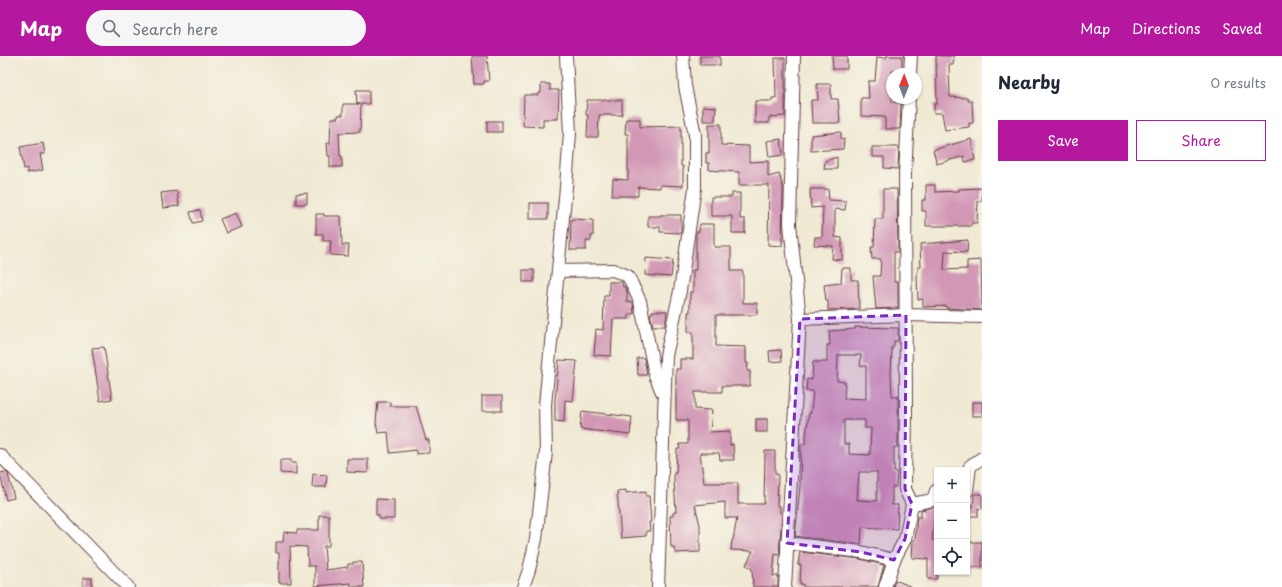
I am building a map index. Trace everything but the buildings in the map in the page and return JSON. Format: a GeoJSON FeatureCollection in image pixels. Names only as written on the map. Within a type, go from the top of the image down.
{"type":"FeatureCollection","features":[{"type":"Feature","properties":{"kind":"street"},"geometry":{"type":"LineString","coordinates":[[523,587],[529,570],[536,539],[542,498],[546,452],[545,405],[570,133],[566,56]]}},
{"type":"Feature","properties":{"kind":"street"},"geometry":{"type":"LineString","coordinates":[[658,587],[666,356],[680,292],[695,188],[695,135],[685,86],[683,56]]}},
{"type":"Feature","properties":{"kind":"street"},"geometry":{"type":"LineString","coordinates":[[785,587],[800,319],[790,224],[794,56]]}},
{"type":"Feature","properties":{"kind":"street"},"geometry":{"type":"LineString","coordinates":[[910,68],[911,56]]}},
{"type":"Feature","properties":{"kind":"street"},"geometry":{"type":"LineString","coordinates":[[885,587],[894,560],[905,539],[912,504],[905,489],[905,174],[909,104]]}},
{"type":"Feature","properties":{"kind":"street"},"geometry":{"type":"LineString","coordinates":[[558,271],[613,270],[628,276],[640,300],[655,375],[664,397]]}},
{"type":"Feature","properties":{"kind":"street"},"geometry":{"type":"LineString","coordinates":[[800,319],[906,315],[982,317]]}},
{"type":"Feature","properties":{"kind":"street"},"geometry":{"type":"LineString","coordinates":[[0,455],[128,587]]}},
{"type":"Feature","properties":{"kind":"street"},"geometry":{"type":"LineString","coordinates":[[970,467],[982,458]]}},
{"type":"Feature","properties":{"kind":"street"},"geometry":{"type":"LineString","coordinates":[[912,504],[933,500],[934,497]]}},
{"type":"Feature","properties":{"kind":"street"},"geometry":{"type":"LineString","coordinates":[[787,543],[861,552],[894,560]]}},
{"type":"Feature","properties":{"kind":"highlighted area"},"geometry":{"type":"Polygon","coordinates":[[[906,315],[905,489],[912,504],[905,539],[894,560],[861,552],[787,543],[800,319],[906,315]]]}}]}
